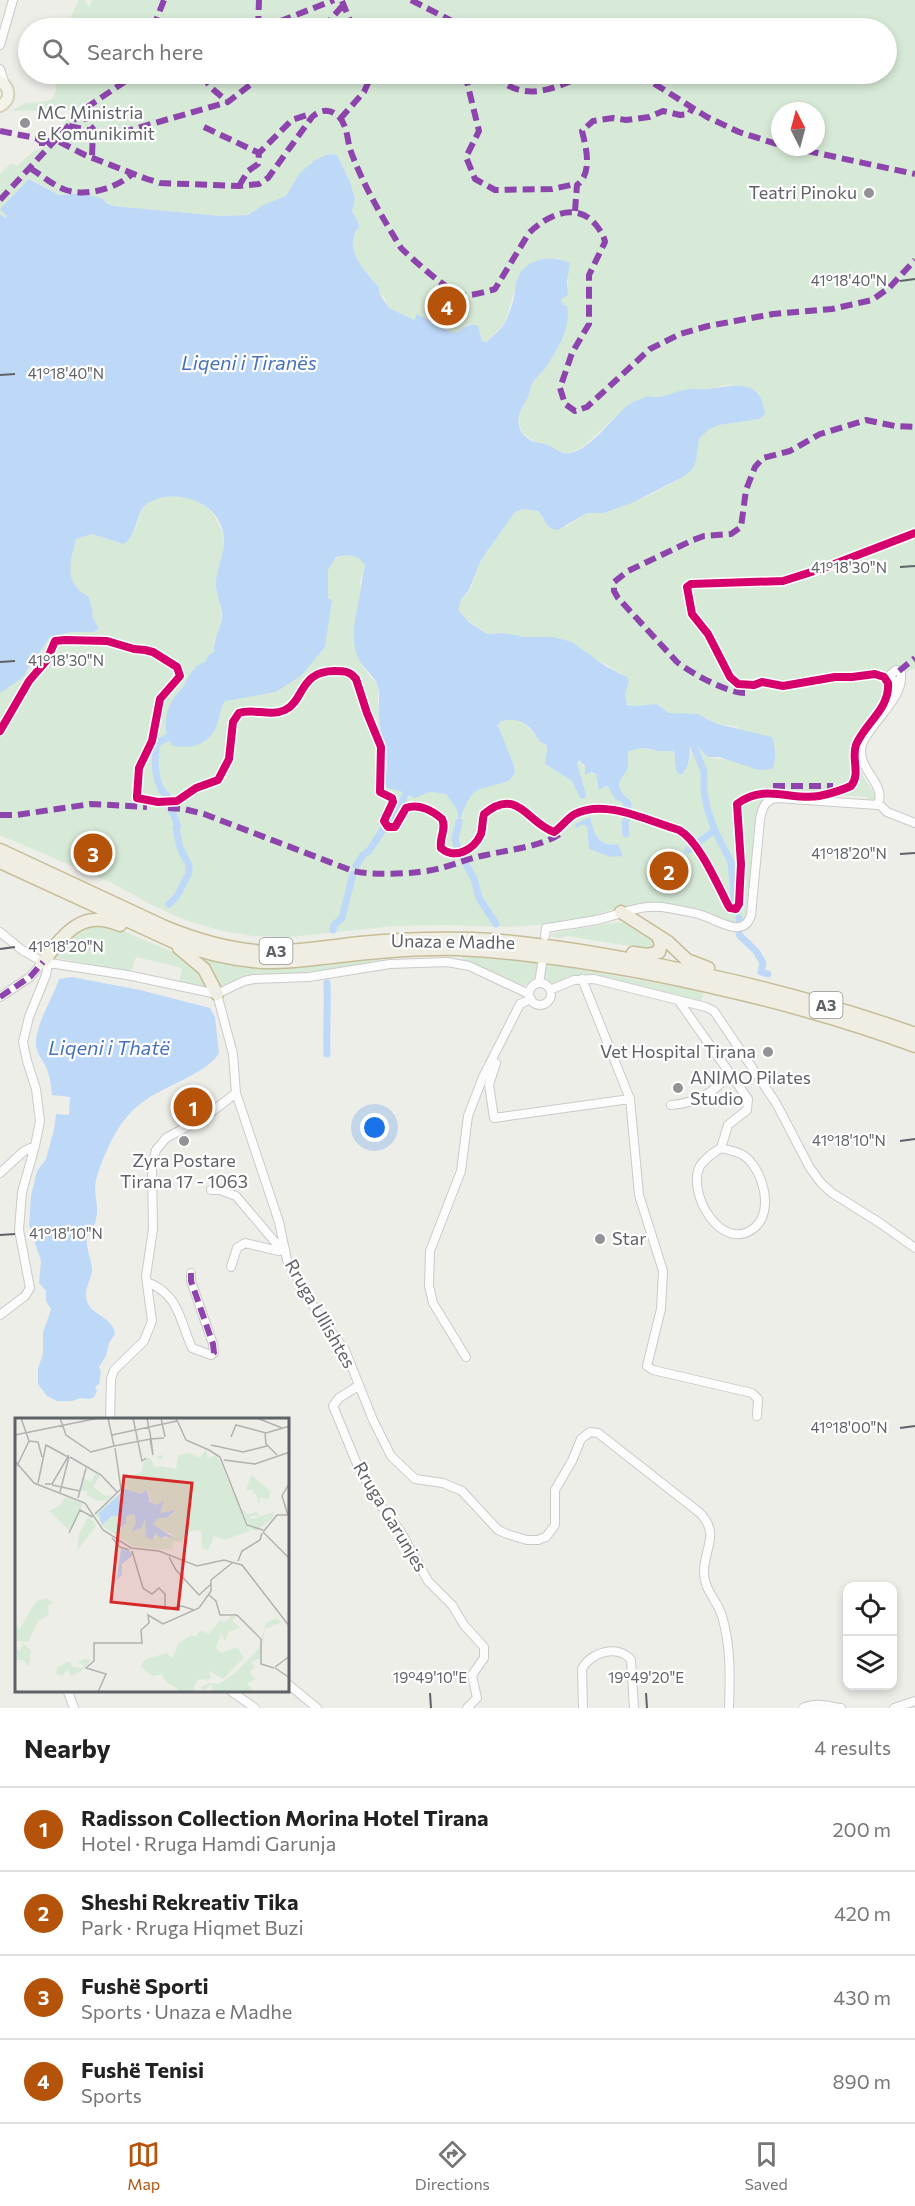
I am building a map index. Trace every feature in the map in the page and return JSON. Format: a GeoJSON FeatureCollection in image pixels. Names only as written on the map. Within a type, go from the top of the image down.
{"type":"FeatureCollection","features":[{"type":"Feature","properties":{"kind":"highway","name":"Unaza e Madhe"},"geometry":{"type":"LineString","coordinates":[[0,850],[165,927],[228,947],[256,951],[295,951],[386,941],[447,939],[501,941],[577,950],[736,981],[839,1008],[915,1034]]}},
{"type":"Feature","properties":{"kind":"highway","name":"Unaza e Madhe"},"geometry":{"type":"LineString","coordinates":[[0,862],[171,941],[220,956],[263,962],[300,961],[384,951],[455,949],[522,953],[570,959],[744,993],[836,1018],[915,1046]]}},
{"type":"Feature","properties":{"kind":"highway"},"geometry":{"type":"LineString","coordinates":[[621,912],[658,936],[687,960],[723,972],[736,981]]}},
{"type":"Feature","properties":{"kind":"highway"},"geometry":{"type":"LineString","coordinates":[[46,963],[54,948],[76,926],[89,919],[106,919],[146,937],[171,941],[204,969],[217,994]]}},
{"type":"Feature","properties":{"kind":"highway"},"geometry":{"type":"LineString","coordinates":[[577,950],[592,946],[653,954],[660,949],[658,936]]}},
{"type":"Feature","properties":{"kind":"main road"},"geometry":{"type":"LineString","coordinates":[[0,106],[8,97],[3,83]]}},
{"type":"Feature","properties":{"kind":"street"},"geometry":{"type":"LineString","coordinates":[[0,45],[13,0]]}},
{"type":"Feature","properties":{"kind":"street"},"geometry":{"type":"LineString","coordinates":[[0,69],[3,83]]}},
{"type":"Feature","properties":{"kind":"street"},"geometry":{"type":"LineString","coordinates":[[545,936],[546,928],[581,923],[621,912],[656,906],[701,915],[729,927],[742,927],[750,920],[760,820],[764,805],[778,798],[874,806],[878,803],[880,792],[860,754],[864,740],[900,687],[901,678],[897,681],[891,678],[893,697]]}},
{"type":"Feature","properties":{"kind":"street"},"geometry":{"type":"LineString","coordinates":[[878,803],[887,812],[915,823]]}},
{"type":"Feature","properties":{"kind":"street"},"geometry":{"type":"LineString","coordinates":[[0,932],[22,950],[46,963],[127,975],[217,994],[244,981],[254,979],[309,976],[390,964],[447,962],[469,966],[530,997],[535,1003],[543,1004],[549,999],[550,990]]}},
{"type":"Feature","properties":{"kind":"street"},"geometry":{"type":"LineString","coordinates":[[0,997],[46,963]]}},
{"type":"Feature","properties":{"kind":"street"},"geometry":{"type":"LineString","coordinates":[[0,1315],[25,1296],[30,1288],[19,1236],[22,1192],[39,1132],[39,1108],[23,1042],[29,1017],[46,975],[46,963]]}},
{"type":"Feature","properties":{"kind":"street"},"geometry":{"type":"LineString","coordinates":[[540,983],[542,964]]}},
{"type":"Feature","properties":{"kind":"street"},"geometry":{"type":"LineString","coordinates":[[550,990],[567,982],[582,979],[602,980],[706,1007],[717,1014],[776,1103],[814,1174],[824,1186],[915,1248]]}},
{"type":"Feature","properties":{"kind":"street"},"geometry":{"type":"LineString","coordinates":[[582,979],[630,1099],[637,1184],[663,1276],[661,1309],[647,1366],[653,1370],[758,1393],[757,1416]]}},
{"type":"Feature","properties":{"kind":"street"},"geometry":{"type":"LineString","coordinates":[[466,1357],[433,1303],[429,1286],[430,1251],[461,1171],[468,1116],[498,1046],[520,1004],[530,997],[532,986],[540,983],[550,990]]}},
{"type":"Feature","properties":{"kind":"street","name":"Rruga Ullishtes"},"geometry":{"type":"LineString","coordinates":[[217,994],[233,1053],[236,1093],[273,1206],[287,1260],[319,1316],[345,1350],[355,1371],[358,1386],[391,1456],[415,1479],[443,1483],[462,1491],[498,1530],[516,1538],[538,1540],[552,1532],[555,1525],[555,1490],[572,1461],[581,1439],[590,1432],[598,1433],[700,1513],[710,1526],[711,1533],[704,1563],[705,1582],[706,1588],[722,1615],[729,1651],[729,1708]]}},
{"type":"Feature","properties":{"kind":"street"},"geometry":{"type":"LineString","coordinates":[[678,1000],[748,1099],[745,1112],[728,1125],[721,1148],[708,1156],[699,1167],[697,1177],[699,1192],[707,1214],[715,1224],[724,1232],[745,1233],[753,1230],[760,1222],[765,1211],[766,1198],[750,1162],[743,1155],[721,1148]]}},
{"type":"Feature","properties":{"kind":"street"},"geometry":{"type":"LineString","coordinates":[[498,1046],[501,1052],[493,1068],[489,1085],[494,1118],[630,1099]]}},
{"type":"Feature","properties":{"kind":"street"},"geometry":{"type":"LineString","coordinates":[[671,1105],[692,1101],[717,1087],[725,1081],[728,1073]]}},
{"type":"Feature","properties":{"kind":"street"},"geometry":{"type":"LineString","coordinates":[[110,1418],[111,1379],[114,1370],[144,1341],[149,1332],[152,1312],[147,1282],[153,1209],[152,1167],[156,1150],[166,1138],[206,1117],[236,1093]]}},
{"type":"Feature","properties":{"kind":"street"},"geometry":{"type":"LineString","coordinates":[[0,1173],[24,1150],[35,1146]]}},
{"type":"Feature","properties":{"kind":"street"},"geometry":{"type":"LineString","coordinates":[[211,1190],[220,1190],[236,1196],[275,1242],[285,1249]]}},
{"type":"Feature","properties":{"kind":"street"},"geometry":{"type":"LineString","coordinates":[[231,1267],[237,1248],[245,1243],[279,1251],[285,1249]]}},
{"type":"Feature","properties":{"kind":"street"},"geometry":{"type":"LineString","coordinates":[[147,1282],[160,1288],[171,1299],[192,1348],[211,1355],[214,1353],[213,1344],[191,1281],[191,1273]]}},
{"type":"Feature","properties":{"kind":"street","name":"Rruga Garunjes"},"geometry":{"type":"LineString","coordinates":[[358,1386],[339,1398],[333,1406],[365,1481],[401,1532],[428,1581],[452,1605],[464,1625],[484,1647],[484,1658],[472,1674],[477,1698],[467,1708]]}},
{"type":"Feature","properties":{"kind":"street"},"geometry":{"type":"LineString","coordinates":[[583,1708],[582,1669],[585,1663],[606,1652],[619,1650],[631,1660],[634,1708]]}},
{"type":"Feature","properties":{"kind":"street"},"geometry":{"type":"LineString","coordinates":[[290,1686],[317,1708]]}},
{"type":"Feature","properties":{"kind":"street"},"geometry":{"type":"LineString","coordinates":[[68,1693],[74,1708]]}},
{"type":"Feature","properties":{"kind":"street"},"geometry":{"type":"LineString","coordinates":[[234,1693],[255,1708]]}},
{"type":"Feature","properties":{"kind":"street"},"geometry":{"type":"LineString","coordinates":[[894,1708],[915,1701]]}},
{"type":"Feature","properties":{"kind":"street"},"geometry":{"type":"LineString","coordinates":[[803,1708],[821,1704],[841,1708]]}},
{"type":"Feature","properties":{"kind":"green space"},"geometry":{"type":"Polygon","coordinates":[[[79,0],[85,0],[89,7],[92,0],[160,0],[158,6],[161,0],[915,0],[915,669],[904,672],[901,691],[887,718],[884,721],[878,717],[859,747],[858,764],[876,796],[873,801],[868,802],[867,797],[831,795],[822,798],[776,794],[762,801],[756,819],[751,893],[746,920],[737,925],[712,917],[707,913],[658,904],[642,904],[620,907],[583,919],[547,924],[509,927],[394,926],[290,937],[253,936],[222,931],[182,919],[112,883],[0,835],[0,678],[28,672],[50,637],[71,632],[97,631],[90,600],[73,585],[69,568],[76,539],[92,534],[123,544],[133,534],[144,507],[149,502],[175,496],[198,501],[205,506],[218,522],[222,532],[224,545],[216,581],[221,619],[213,643],[302,675],[325,647],[328,570],[331,564],[335,559],[346,554],[356,556],[361,560],[365,566],[360,581],[361,591],[353,638],[362,666],[378,686],[378,719],[386,748],[384,785],[406,793],[410,797],[430,792],[446,794],[457,810],[459,821],[467,800],[477,789],[509,781],[515,773],[514,765],[499,730],[499,723],[506,719],[519,721],[547,746],[545,764],[572,781],[580,796],[577,761],[579,760],[589,773],[596,774],[599,791],[608,786],[615,799],[629,806],[630,800],[622,792],[620,786],[621,775],[631,750],[643,748],[674,751],[676,771],[685,772],[692,744],[708,757],[726,760],[738,727],[717,724],[705,717],[669,713],[657,704],[635,706],[627,704],[625,697],[627,677],[581,648],[554,637],[487,634],[461,615],[458,605],[470,590],[481,560],[515,512],[523,509],[538,511],[543,519],[566,527],[587,513],[604,513],[648,496],[683,477],[699,439],[707,430],[719,425],[761,419],[765,414],[748,387],[726,385],[709,389],[687,389],[629,404],[585,445],[570,453],[560,452],[546,444],[538,444],[521,432],[519,417],[520,409],[528,397],[532,384],[560,344],[563,334],[561,300],[567,288],[568,279],[559,258],[546,259],[520,273],[505,322],[487,342],[482,341],[478,326],[468,324],[457,333],[452,333],[417,315],[414,320],[389,308],[384,297],[379,293],[379,287],[355,253],[353,241],[359,226],[352,211],[355,199],[347,174],[333,154],[315,160],[301,173],[291,191],[282,199],[263,205],[248,215],[221,216],[113,206],[103,199],[76,193],[59,195],[31,179],[1,209],[7,215],[5,218],[0,214],[0,174],[11,163],[17,166],[34,151],[62,139],[65,121],[93,97],[75,110],[12,111],[25,103],[52,99],[56,84],[897,84],[897,18],[71,18],[79,0]]]}},
{"type":"Feature","properties":{"kind":"green space"},"geometry":{"type":"Polygon","coordinates":[[[619,922],[626,923],[654,938],[657,943],[654,950],[568,936],[559,938],[550,936],[553,933],[619,922]]]}},
{"type":"Feature","properties":{"kind":"green space"},"geometry":{"type":"Polygon","coordinates":[[[104,923],[180,955],[247,967],[298,968],[379,959],[379,962],[304,973],[251,975],[208,990],[179,983],[182,968],[136,957],[131,972],[52,957],[74,929],[104,923]]]}},
{"type":"Feature","properties":{"kind":"green space"},"geometry":{"type":"Polygon","coordinates":[[[462,956],[547,963],[703,992],[702,1001],[597,977],[550,984],[545,978],[547,965],[538,964],[534,979],[522,987],[462,960],[462,956]]]}},
{"type":"Feature","properties":{"kind":"water","name":"Liqeni i Tiranës"},"geometry":{"type":"Polygon","coordinates":[[[329,154],[337,155],[350,182],[355,199],[352,211],[359,228],[354,235],[353,247],[358,260],[379,287],[379,293],[389,308],[414,320],[417,314],[452,333],[470,325],[478,326],[482,341],[487,342],[506,321],[517,281],[523,269],[542,259],[564,260],[570,263],[567,282],[568,295],[561,300],[563,305],[567,306],[565,331],[553,356],[532,384],[519,417],[521,432],[530,440],[548,445],[563,453],[570,453],[578,451],[593,440],[629,404],[648,396],[662,396],[687,389],[736,386],[745,386],[758,394],[765,414],[760,419],[719,425],[708,430],[699,439],[696,461],[692,470],[632,503],[604,513],[587,513],[558,530],[550,528],[538,511],[523,509],[515,512],[481,560],[458,610],[469,622],[487,634],[554,637],[572,642],[607,667],[627,677],[629,681],[625,694],[627,705],[657,704],[669,713],[698,714],[717,724],[772,737],[775,753],[773,769],[759,770],[719,757],[708,757],[695,744],[690,747],[687,766],[681,775],[676,771],[674,751],[643,748],[629,751],[627,770],[619,786],[632,805],[629,806],[615,799],[608,786],[599,791],[596,774],[591,772],[585,775],[585,766],[579,760],[577,763],[586,795],[581,799],[572,781],[545,764],[546,745],[525,724],[509,720],[500,722],[498,726],[515,773],[509,781],[476,791],[468,801],[459,822],[457,810],[446,794],[430,792],[414,798],[403,792],[383,787],[387,770],[379,716],[379,691],[376,682],[357,655],[354,641],[355,620],[365,566],[356,557],[348,555],[336,557],[328,570],[328,598],[332,600],[325,647],[302,675],[276,692],[225,701],[215,729],[205,741],[195,746],[173,746],[166,730],[169,706],[194,668],[205,662],[214,652],[222,617],[216,581],[224,545],[219,520],[211,511],[201,503],[177,497],[164,497],[146,505],[132,535],[123,544],[92,534],[76,539],[70,572],[75,585],[89,597],[92,616],[99,629],[93,632],[71,632],[50,637],[22,678],[0,693],[0,214],[5,218],[7,216],[0,209],[29,179],[59,195],[83,193],[103,199],[113,206],[221,216],[248,215],[263,205],[286,196],[300,173],[315,160],[329,154]]]}},
{"type":"Feature","properties":{"kind":"water"},"geometry":{"type":"Polygon","coordinates":[[[590,817],[598,838],[606,844],[618,844],[623,856],[611,857],[589,849],[587,827],[582,824],[576,828],[575,824],[590,817]]]}},
{"type":"Feature","properties":{"kind":"water","name":"Liqeni i Thatë"},"geometry":{"type":"Polygon","coordinates":[[[72,977],[140,990],[210,1008],[215,1017],[219,1053],[207,1066],[136,1107],[122,1123],[107,1150],[95,1187],[97,1215],[87,1239],[92,1271],[86,1297],[91,1308],[110,1323],[115,1334],[99,1367],[101,1372],[99,1384],[95,1387],[97,1391],[94,1397],[57,1401],[47,1396],[38,1384],[38,1368],[43,1354],[43,1333],[51,1309],[46,1301],[46,1291],[39,1283],[41,1261],[29,1225],[31,1196],[37,1171],[46,1159],[56,1114],[69,1115],[70,1097],[52,1095],[47,1070],[36,1046],[36,1038],[59,979],[72,977]]]}},
{"type":"Feature","properties":{"kind":"waterway"},"geometry":{"type":"LineString","coordinates":[[168,737],[158,743],[155,766],[161,789],[171,800]]}},
{"type":"Feature","properties":{"kind":"waterway"},"geometry":{"type":"LineString","coordinates":[[693,744],[704,771],[707,808],[715,831],[731,862],[735,907]]}},
{"type":"Feature","properties":{"kind":"waterway"},"geometry":{"type":"LineString","coordinates":[[388,823],[401,805],[406,793]]}},
{"type":"Feature","properties":{"kind":"waterway"},"geometry":{"type":"LineString","coordinates":[[626,803],[628,810]]}},
{"type":"Feature","properties":{"kind":"waterway"},"geometry":{"type":"LineString","coordinates":[[169,904],[177,896],[189,873],[189,865],[180,848],[176,828],[178,826],[172,811]]}},
{"type":"Feature","properties":{"kind":"waterway"},"geometry":{"type":"LineString","coordinates":[[626,834],[627,818]]}},
{"type":"Feature","properties":{"kind":"waterway"},"geometry":{"type":"LineString","coordinates":[[458,851],[455,838],[459,822]]}},
{"type":"Feature","properties":{"kind":"waterway"},"geometry":{"type":"LineString","coordinates":[[356,866],[384,828]]}},
{"type":"Feature","properties":{"kind":"waterway"},"geometry":{"type":"LineString","coordinates":[[696,844],[715,830]]}},
{"type":"Feature","properties":{"kind":"waterway"},"geometry":{"type":"LineString","coordinates":[[466,864],[474,879],[479,898],[496,924]]}},
{"type":"Feature","properties":{"kind":"waterway"},"geometry":{"type":"LineString","coordinates":[[333,930],[334,925],[342,918],[353,874]]}},
{"type":"Feature","properties":{"kind":"waterway"},"geometry":{"type":"LineString","coordinates":[[739,918],[740,924]]}},
{"type":"Feature","properties":{"kind":"waterway"},"geometry":{"type":"LineString","coordinates":[[738,930],[740,936],[756,951],[763,963],[761,972],[768,974]]}},
{"type":"Feature","properties":{"kind":"waterway"},"geometry":{"type":"LineString","coordinates":[[327,983],[327,1054]]}},
{"type":"Feature","properties":{"kind":"marked path"},"geometry":{"type":"LineString","coordinates":[[157,18],[164,0]]}},
{"type":"Feature","properties":{"kind":"marked path"},"geometry":{"type":"LineString","coordinates":[[258,18],[259,0]]}},
{"type":"Feature","properties":{"kind":"marked path"},"geometry":{"type":"LineString","coordinates":[[288,18],[334,0]]}},
{"type":"Feature","properties":{"kind":"marked path"},"geometry":{"type":"LineString","coordinates":[[411,0],[446,18]]}},
{"type":"Feature","properties":{"kind":"marked path"},"geometry":{"type":"LineString","coordinates":[[342,1],[349,18]]}},
{"type":"Feature","properties":{"kind":"marked path"},"geometry":{"type":"LineString","coordinates":[[332,18],[344,4]]}},
{"type":"Feature","properties":{"kind":"marked path"},"geometry":{"type":"LineString","coordinates":[[0,200],[83,110],[121,84]]}},
{"type":"Feature","properties":{"kind":"marked path"},"geometry":{"type":"LineString","coordinates":[[209,84],[228,102]]}},
{"type":"Feature","properties":{"kind":"marked path"},"geometry":{"type":"LineString","coordinates":[[69,126],[113,135],[228,102],[251,84]]}},
{"type":"Feature","properties":{"kind":"marked path"},"geometry":{"type":"LineString","coordinates":[[340,119],[364,92],[368,84]]}},
{"type":"Feature","properties":{"kind":"marked path"},"geometry":{"type":"LineString","coordinates":[[467,84],[479,131],[466,157],[475,179],[495,190],[552,189],[577,185]]}},
{"type":"Feature","properties":{"kind":"marked path"},"geometry":{"type":"LineString","coordinates":[[507,84],[516,89],[528,91],[539,91],[563,84]]}},
{"type":"Feature","properties":{"kind":"marked path"},"geometry":{"type":"LineString","coordinates":[[655,84],[707,117],[739,132],[771,142]]}},
{"type":"Feature","properties":{"kind":"marked path"},"geometry":{"type":"LineString","coordinates":[[575,211],[577,185],[582,180],[587,167],[582,131],[593,121],[649,117],[663,111],[680,115],[689,114],[693,107]]}},
{"type":"Feature","properties":{"kind":"marked path"},"geometry":{"type":"LineString","coordinates":[[83,110],[87,122],[93,129],[92,158]]}},
{"type":"Feature","properties":{"kind":"marked path"},"geometry":{"type":"LineString","coordinates":[[42,142],[56,140],[85,155],[160,183],[239,186],[259,184],[268,178],[312,117],[321,111],[331,111],[343,122],[360,174],[401,248],[440,282],[462,295],[495,289],[529,233],[544,221],[553,216],[571,212],[588,218],[599,229],[605,242],[589,275],[589,324],[572,353],[560,388],[565,404],[575,411],[587,407],[650,349],[680,334],[708,326],[773,314],[832,309],[872,300],[889,288],[915,260]]}},
{"type":"Feature","properties":{"kind":"marked path"},"geometry":{"type":"LineString","coordinates":[[239,186],[248,171],[258,164],[259,153],[292,120],[307,115],[312,117]]}},
{"type":"Feature","properties":{"kind":"marked path"},"geometry":{"type":"LineString","coordinates":[[204,127],[259,153]]}},
{"type":"Feature","properties":{"kind":"marked path"},"geometry":{"type":"LineString","coordinates":[[0,131],[36,138],[42,142],[42,149]]}},
{"type":"Feature","properties":{"kind":"marked path"},"geometry":{"type":"LineString","coordinates":[[825,155],[915,174]]}},
{"type":"Feature","properties":{"kind":"marked path"},"geometry":{"type":"LineString","coordinates":[[30,168],[61,188],[74,192],[101,190],[132,174]]}},
{"type":"Feature","properties":{"kind":"marked path"},"geometry":{"type":"LineString","coordinates":[[745,693],[719,686],[677,662],[618,598],[614,591],[614,582],[628,571],[693,540],[704,536],[731,534],[741,527],[746,490],[755,467],[763,458],[790,451],[820,434],[866,420],[895,426],[915,427]]}},
{"type":"Feature","properties":{"kind":"marked path"},"geometry":{"type":"LineString","coordinates":[[899,671],[915,658]]}},
{"type":"Feature","properties":{"kind":"marked path"},"geometry":{"type":"LineString","coordinates":[[773,786],[833,786]]}},
{"type":"Feature","properties":{"kind":"marked path"},"geometry":{"type":"LineString","coordinates":[[0,815],[16,815],[91,804],[147,807]]}},
{"type":"Feature","properties":{"kind":"marked path"},"geometry":{"type":"LineString","coordinates":[[168,808],[204,814],[353,871],[373,873],[397,874],[432,870],[480,856],[536,844],[561,833]]}},
{"type":"Feature","properties":{"kind":"marked path"},"geometry":{"type":"LineString","coordinates":[[0,997],[30,977],[43,962]]}},
{"type":"Feature","properties":{"kind":"marked path"},"geometry":{"type":"LineString","coordinates":[[191,1273],[191,1281],[213,1344],[214,1353],[211,1355]]}},
{"type":"Feature","properties":{"kind":"cycle path"},"geometry":{"type":"LineString","coordinates":[[0,731],[29,681],[47,660],[55,641],[107,641],[153,652],[177,667],[180,676],[160,699],[152,741],[139,768],[137,798],[158,802],[177,801],[196,788],[218,780],[229,759],[233,722],[239,713],[250,711],[274,713],[285,710],[315,676],[323,672],[347,672],[356,679],[381,747],[380,792],[392,798],[393,802],[384,821],[388,827],[395,827],[406,808],[416,806],[426,809],[442,819],[444,826],[441,848],[446,852],[458,853],[474,845],[482,831],[484,814],[496,806],[514,805],[554,832],[572,816],[587,810],[614,810],[628,813],[679,830],[694,843],[730,908],[736,909],[739,904],[741,864],[737,804],[758,795],[809,797],[851,786],[856,771],[856,745],[885,701],[888,683],[884,677],[875,674],[835,677],[783,686],[762,682],[754,685],[738,684],[730,677],[708,634],[692,614],[687,587],[691,584],[783,581],[915,533]]}},
{"type":"Feature","properties":{"kind":"place","name":"MC Ministria e Komunikimit"},"geometry":{"type":"Point","coordinates":[25,123]}},
{"type":"Feature","properties":{"kind":"place","name":"Teatri Pinoku"},"geometry":{"type":"Point","coordinates":[869,193]}},
{"type":"Feature","properties":{"kind":"place","name":"Fushë Tenisi"},"geometry":{"type":"Point","coordinates":[447,306]}},
{"type":"Feature","properties":{"kind":"place","name":"Fushë Sporti"},"geometry":{"type":"Point","coordinates":[93,853]}},
{"type":"Feature","properties":{"kind":"place","name":"Sheshi Rekreativ Tika"},"geometry":{"type":"Point","coordinates":[669,871]}},
{"type":"Feature","properties":{"kind":"place","name":"Vet Hospital Tirana"},"geometry":{"type":"Point","coordinates":[768,1052]}},
{"type":"Feature","properties":{"kind":"place","name":"ANIMO Pilates Studio"},"geometry":{"type":"Point","coordinates":[678,1088]}},
{"type":"Feature","properties":{"kind":"place","name":"Radisson Collection Morina Hotel Tirana"},"geometry":{"type":"Point","coordinates":[193,1107]}},
{"type":"Feature","properties":{"kind":"place","name":"Zyra Postare Tirana 17 - 1063"},"geometry":{"type":"Point","coordinates":[184,1141]}},
{"type":"Feature","properties":{"kind":"place","name":"Star"},"geometry":{"type":"Point","coordinates":[600,1239]}}]}
